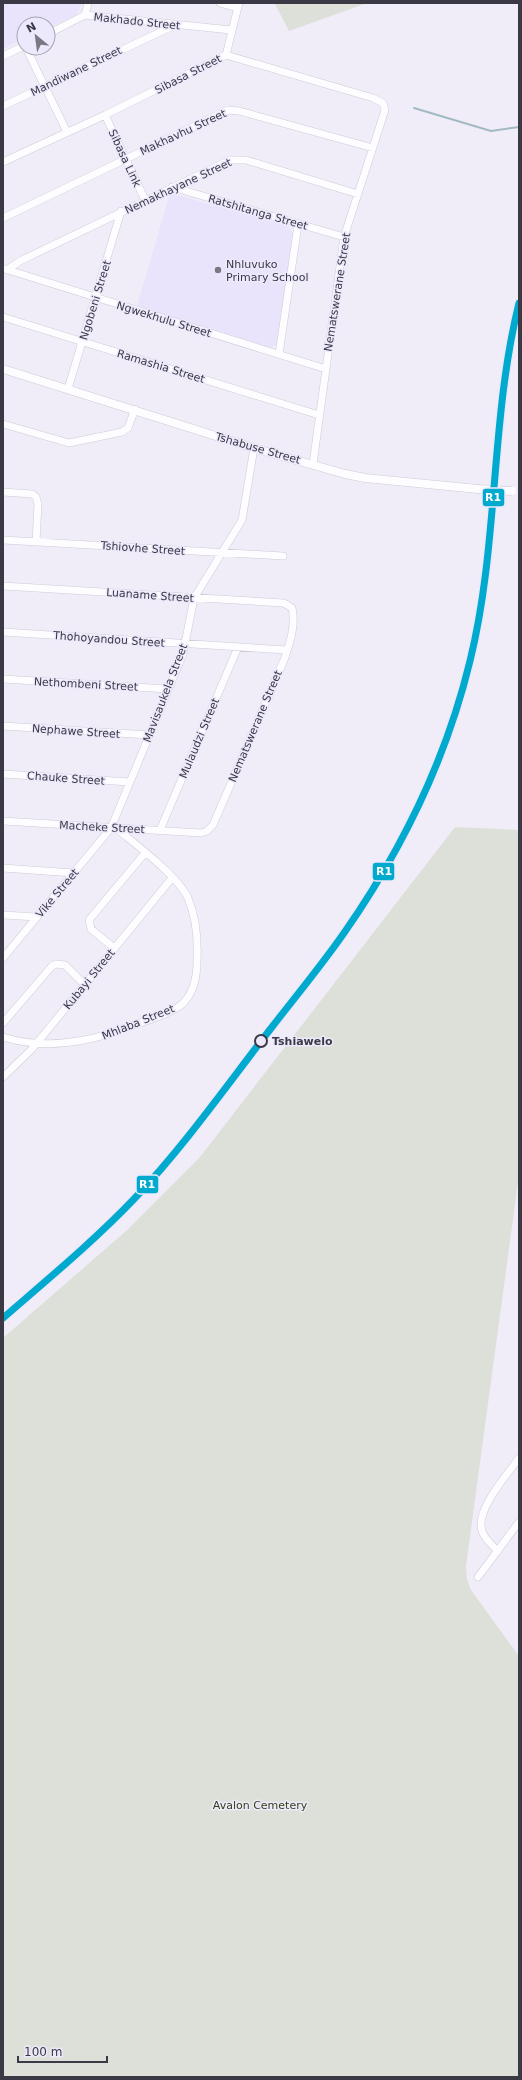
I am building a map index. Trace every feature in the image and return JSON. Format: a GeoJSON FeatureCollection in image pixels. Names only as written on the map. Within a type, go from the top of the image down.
{"type":"FeatureCollection","features":[{"type":"Feature","properties":{"kind":"street"},"geometry":{"type":"LineString","coordinates":[[85,15],[88,3]]}},
{"type":"Feature","properties":{"kind":"street"},"geometry":{"type":"LineString","coordinates":[[220,3],[238,5],[226,55]]}},
{"type":"Feature","properties":{"kind":"street","name":"Makhado Street"},"geometry":{"type":"LineString","coordinates":[[56,30],[85,15],[231,30]]}},
{"type":"Feature","properties":{"kind":"street"},"geometry":{"type":"LineString","coordinates":[[149,22],[149,36]]}},
{"type":"Feature","properties":{"kind":"street","name":"Mandiwane Street"},"geometry":{"type":"LineString","coordinates":[[3,106],[149,36],[176,25]]}},
{"type":"Feature","properties":{"kind":"street"},"geometry":{"type":"LineString","coordinates":[[3,56],[16,51]]}},
{"type":"Feature","properties":{"kind":"street","name":"Sibasa Street"},"geometry":{"type":"LineString","coordinates":[[3,162],[105,116],[226,55],[382,102]]}},
{"type":"Feature","properties":{"kind":"street"},"geometry":{"type":"LineString","coordinates":[[30,56],[46,86],[67,132]]}},
{"type":"Feature","properties":{"kind":"street","name":"Nematswerane Street"},"geometry":{"type":"LineString","coordinates":[[313,464],[344,237],[385,110],[382,102]]}},
{"type":"Feature","properties":{"kind":"street","name":"Makhavhu Street"},"geometry":{"type":"LineString","coordinates":[[3,218],[228,110],[239,111],[373,148]]}},
{"type":"Feature","properties":{"kind":"street","name":"Sibasa Link"},"geometry":{"type":"LineString","coordinates":[[105,116],[145,200]]}},
{"type":"Feature","properties":{"kind":"street","name":"Nemakhayane Street"},"geometry":{"type":"LineString","coordinates":[[5,269],[224,162],[241,159],[358,194]]}},
{"type":"Feature","properties":{"kind":"street","name":"Ratshitanga Street"},"geometry":{"type":"LineString","coordinates":[[172,187],[298,225],[344,237]]}},
{"type":"Feature","properties":{"kind":"street","name":"Ngobeni Street"},"geometry":{"type":"LineString","coordinates":[[68,389],[121,212]]}},
{"type":"Feature","properties":{"kind":"street"},"geometry":{"type":"LineString","coordinates":[[279,354],[298,225]]}},
{"type":"Feature","properties":{"kind":"street","name":"Ngwekhulu Street"},"geometry":{"type":"LineString","coordinates":[[5,269],[326,369]]}},
{"type":"Feature","properties":{"kind":"street","name":"Ramashia Street"},"geometry":{"type":"LineString","coordinates":[[3,317],[319,414]]}},
{"type":"Feature","properties":{"kind":"street","name":"Tshabuse Street"},"geometry":{"type":"LineString","coordinates":[[3,369],[135,409],[254,448],[365,478],[516,492]]}},
{"type":"Feature","properties":{"kind":"street"},"geometry":{"type":"LineString","coordinates":[[3,424],[69,443],[122,432],[128,428],[135,409]]}},
{"type":"Feature","properties":{"kind":"street","name":"Mavisaukela Street"},"geometry":{"type":"LineString","coordinates":[[114,828],[130,782],[186,644],[194,598],[242,520],[254,448]]}},
{"type":"Feature","properties":{"kind":"street"},"geometry":{"type":"LineString","coordinates":[[3,492],[32,494],[36,497],[38,504],[36,542]]}},
{"type":"Feature","properties":{"kind":"street","name":"Tshiovhe Street"},"geometry":{"type":"LineString","coordinates":[[3,540],[283,556]]}},
{"type":"Feature","properties":{"kind":"street","name":"Luaname Street"},"geometry":{"type":"LineString","coordinates":[[3,586],[286,603],[291,606],[293,611]]}},
{"type":"Feature","properties":{"kind":"street","name":"Nematswerane Street"},"geometry":{"type":"LineString","coordinates":[[201,833],[207,831],[214,825],[287,650],[292,630],[293,611]]}},
{"type":"Feature","properties":{"kind":"street","name":"Thohoyandou Street"},"geometry":{"type":"LineString","coordinates":[[3,632],[287,650]]}},
{"type":"Feature","properties":{"kind":"street","name":"Mulaudzi Street"},"geometry":{"type":"LineString","coordinates":[[160,830],[238,647]]}},
{"type":"Feature","properties":{"kind":"street","name":"Nethombeni Street"},"geometry":{"type":"LineString","coordinates":[[3,679],[168,689]]}},
{"type":"Feature","properties":{"kind":"street","name":"Nephawe Street"},"geometry":{"type":"LineString","coordinates":[[3,726],[149,735]]}},
{"type":"Feature","properties":{"kind":"street","name":"Chauke Street"},"geometry":{"type":"LineString","coordinates":[[3,774],[130,782]]}},
{"type":"Feature","properties":{"kind":"street","name":"Macheke Street"},"geometry":{"type":"LineString","coordinates":[[3,821],[201,833]]}},
{"type":"Feature","properties":{"kind":"street","name":"Mhlaba Street"},"geometry":{"type":"LineString","coordinates":[[3,1037],[36,1043],[71,1043],[89,1040],[169,1012],[187,999],[196,977],[197,938],[193,915],[187,897],[172,878],[145,853],[114,828]]}},
{"type":"Feature","properties":{"kind":"street","name":"Vike Street"},"geometry":{"type":"LineString","coordinates":[[3,958],[114,828]]}},
{"type":"Feature","properties":{"kind":"street"},"geometry":{"type":"LineString","coordinates":[[114,948],[94,933],[88,924],[89,920],[145,853]]}},
{"type":"Feature","properties":{"kind":"street"},"geometry":{"type":"LineString","coordinates":[[3,868],[74,873]]}},
{"type":"Feature","properties":{"kind":"street","name":"Kubayi Street"},"geometry":{"type":"LineString","coordinates":[[3,1077],[36,1043],[172,878]]}},
{"type":"Feature","properties":{"kind":"street"},"geometry":{"type":"LineString","coordinates":[[3,915],[38,917]]}},
{"type":"Feature","properties":{"kind":"street"},"geometry":{"type":"LineString","coordinates":[[3,1023],[52,966],[56,964],[65,965],[84,984]]}},
{"type":"Feature","properties":{"kind":"street"},"geometry":{"type":"LineString","coordinates":[[498,1551],[483,1533],[481,1518],[485,1507],[519,1458]]}},
{"type":"Feature","properties":{"kind":"street"},"geometry":{"type":"LineString","coordinates":[[478,1577],[519,1522]]}},
{"type":"Feature","properties":{"kind":"shaded area"},"geometry":{"type":"Polygon","coordinates":[[[3,3],[82,3],[76,15],[56,24],[56,16],[16,16],[16,43],[3,49],[3,3]]]}},
{"type":"Feature","properties":{"kind":"shaded area","name":"Nhluvuko Primary School"},"geometry":{"type":"Polygon","coordinates":[[[170,193],[288,226],[293,234],[278,343],[271,348],[137,306],[170,193]]]}},
{"type":"Feature","properties":{"kind":"green space"},"geometry":{"type":"Polygon","coordinates":[[[367,3],[289,31],[275,4],[367,3]]]}},
{"type":"Feature","properties":{"kind":"green space","name":"Avalon Cemetery"},"geometry":{"type":"Polygon","coordinates":[[[455,827],[519,830],[519,1175],[466,1566],[467,1579],[471,1590],[519,1656],[519,2077],[3,2077],[3,1338],[126,1231],[200,1157],[455,827]]]}},
{"type":"Feature","properties":{"kind":"waterway"},"geometry":{"type":"LineString","coordinates":[[414,108],[491,131],[519,127]]}},
{"type":"Feature","properties":{"kind":"railway"},"geometry":{"type":"LineString","coordinates":[[3,1318],[70,1260],[103,1229],[135,1198],[171,1157],[344,933],[365,902],[403,837],[435,769],[460,698],[470,661],[486,572],[503,392],[519,303]]}},
{"type":"Feature","properties":{"kind":"transit line","name":"R1"},"geometry":{"type":"LineString","coordinates":[[3,1318],[70,1260],[103,1229],[135,1198],[171,1157],[344,933],[365,902],[403,837],[435,769],[460,698],[470,661],[486,572],[503,392],[519,303]]}},
{"type":"Feature","properties":{"kind":"place","name":"Nhluvuko Primary School"},"geometry":{"type":"Point","coordinates":[218,270]}},
{"type":"Feature","properties":{"kind":"place","name":"Tshiawelo"},"geometry":{"type":"Point","coordinates":[261,1041]}}]}
